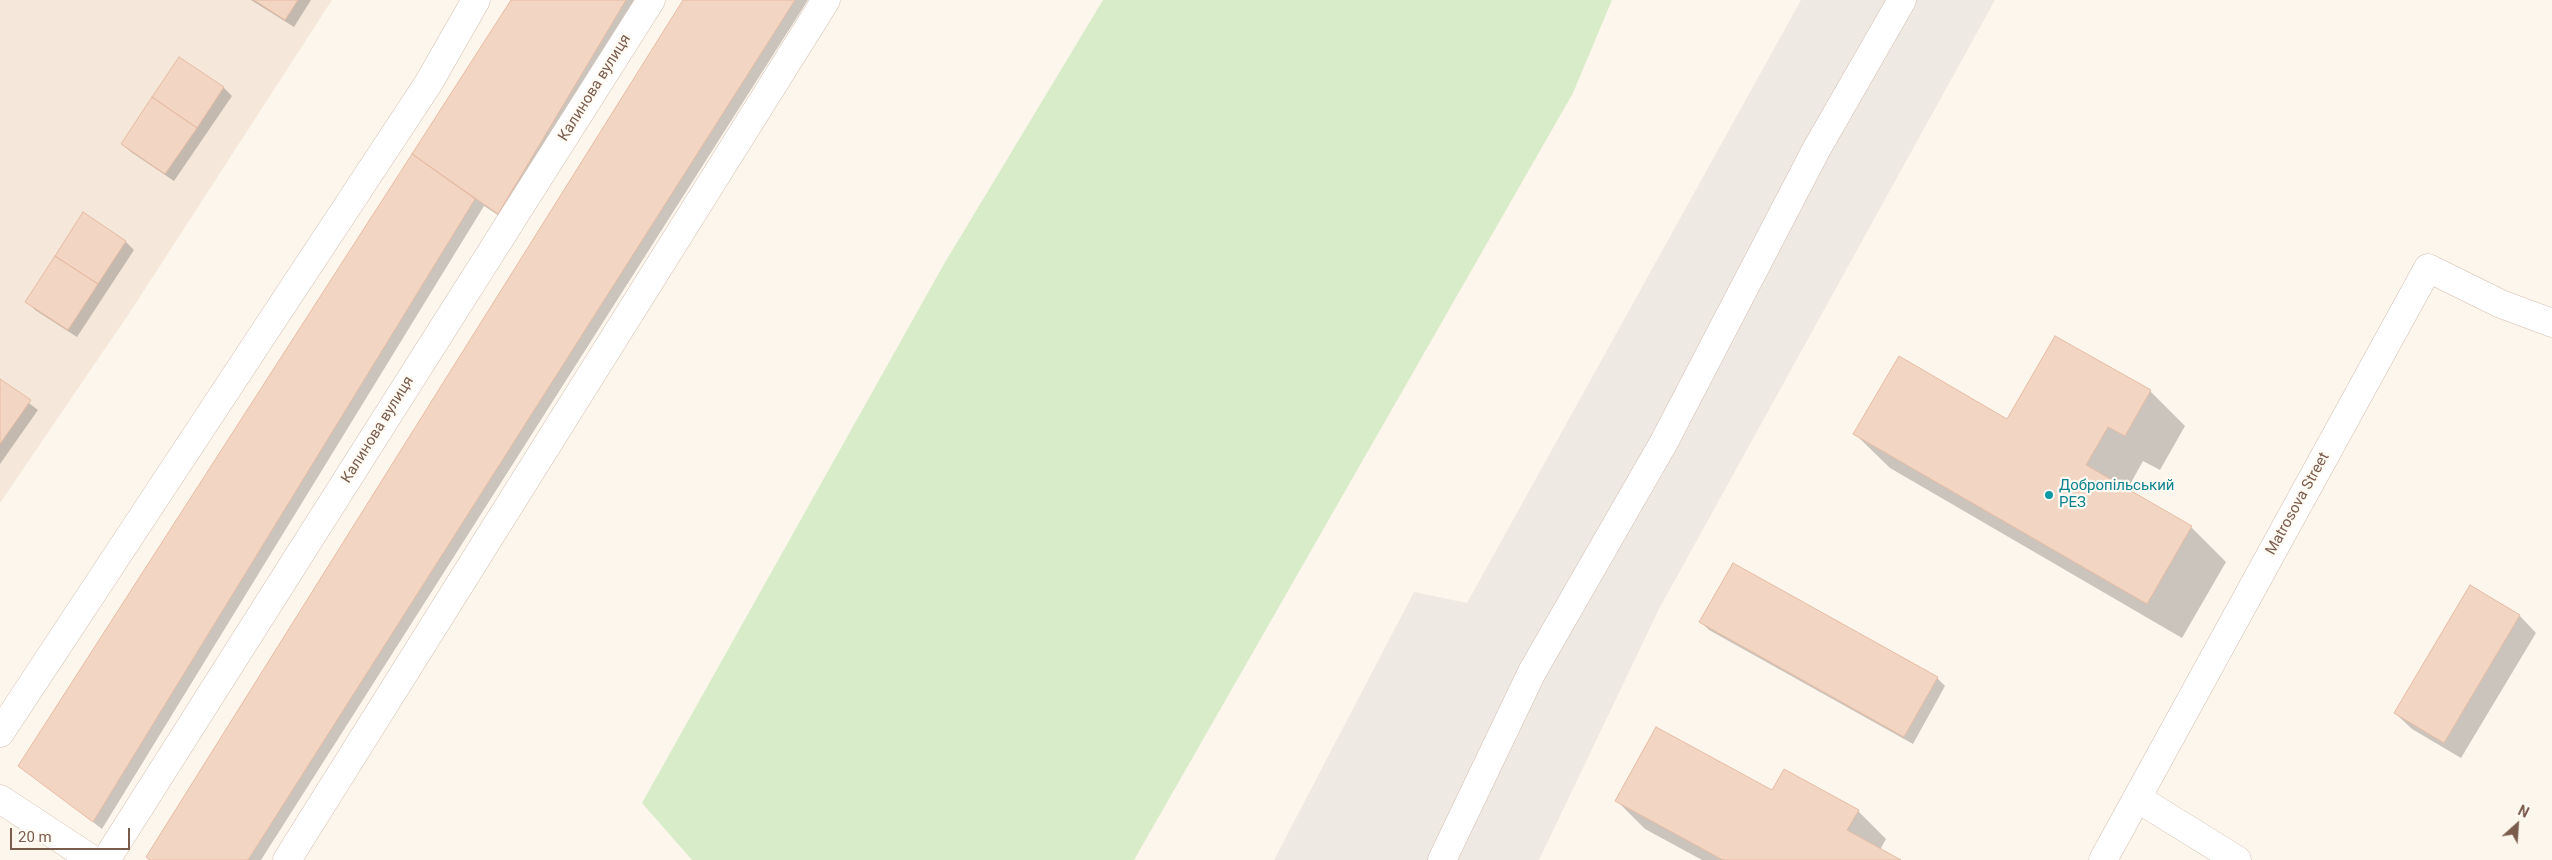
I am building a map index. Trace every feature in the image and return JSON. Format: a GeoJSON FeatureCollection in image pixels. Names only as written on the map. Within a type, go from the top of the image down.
{"type":"FeatureCollection","features":[{"type":"Feature","properties":{"kind":"street"},"geometry":{"type":"LineString","coordinates":[[0,733],[428,84],[476,0]]}},
{"type":"Feature","properties":{"kind":"street","name":"Калинова вулиця"},"geometry":{"type":"LineString","coordinates":[[106,860],[651,0]]}},
{"type":"Feature","properties":{"kind":"street"},"geometry":{"type":"LineString","coordinates":[[287,860],[826,0]]}},
{"type":"Feature","properties":{"kind":"street"},"geometry":{"type":"LineString","coordinates":[[1442,860],[1532,672],[1664,442],[1816,150],[1902,0]]}},
{"type":"Feature","properties":{"kind":"street","name":"Matrosova Street"},"geometry":{"type":"LineString","coordinates":[[2103,860],[2428,268],[2501,304],[2552,323]]}},
{"type":"Feature","properties":{"kind":"street"},"geometry":{"type":"LineString","coordinates":[[2137,798],[2237,860]]}},
{"type":"Feature","properties":{"kind":"street"},"geometry":{"type":"LineString","coordinates":[[0,799],[93,860]]}},
{"type":"Feature","properties":{"kind":"shaded area"},"geometry":{"type":"Polygon","coordinates":[[[0,0],[332,0],[132,309],[0,503],[0,0]]]}},
{"type":"Feature","properties":{"kind":"shaded area"},"geometry":{"type":"Polygon","coordinates":[[[1801,0],[1995,0],[1659,609],[1539,860],[1274,860],[1414,592],[1467,603],[1801,0]]]}},
{"type":"Feature","properties":{"kind":"green space"},"geometry":{"type":"Polygon","coordinates":[[[1103,0],[1612,0],[1573,93],[1134,860],[692,860],[642,803],[944,264],[1103,0]]]}},
{"type":"Feature","properties":{"kind":"building"},"geometry":{"type":"Polygon","coordinates":[[[254,0],[298,0],[285,20],[254,0]]]}},
{"type":"Feature","properties":{"kind":"building"},"geometry":{"type":"Polygon","coordinates":[[[511,0],[626,0],[498,214],[412,154],[511,0]]]}},
{"type":"Feature","properties":{"kind":"building"},"geometry":{"type":"Polygon","coordinates":[[[683,0],[795,0],[248,860],[150,860],[146,857],[683,0]]]}},
{"type":"Feature","properties":{"kind":"building"},"geometry":{"type":"Polygon","coordinates":[[[179,57],[224,87],[197,128],[152,97],[179,57]]]}},
{"type":"Feature","properties":{"kind":"building"},"geometry":{"type":"Polygon","coordinates":[[[152,97],[197,128],[165,174],[121,144],[152,97]]]}},
{"type":"Feature","properties":{"kind":"building"},"geometry":{"type":"Polygon","coordinates":[[[412,154],[475,199],[93,822],[18,766],[412,154]]]}},
{"type":"Feature","properties":{"kind":"building"},"geometry":{"type":"Polygon","coordinates":[[[83,212],[126,241],[98,284],[55,256],[83,212]]]}},
{"type":"Feature","properties":{"kind":"building"},"geometry":{"type":"Polygon","coordinates":[[[55,256],[98,284],[68,330],[25,302],[55,256]]]}},
{"type":"Feature","properties":{"kind":"building","name":"Добропільський РЕЗ"},"geometry":{"type":"Polygon","coordinates":[[[2055,336],[2151,390],[2125,436],[2108,427],[2086,465],[2192,526],[2147,604],[1853,434],[1899,356],[2007,419],[2055,336]]]}},
{"type":"Feature","properties":{"kind":"building"},"geometry":{"type":"Polygon","coordinates":[[[0,379],[31,400],[0,444],[0,379]]]}},
{"type":"Feature","properties":{"kind":"building"},"geometry":{"type":"Polygon","coordinates":[[[1733,563],[1938,677],[1904,737],[1699,622],[1733,563]]]}},
{"type":"Feature","properties":{"kind":"building"},"geometry":{"type":"Polygon","coordinates":[[[2470,585],[2520,615],[2444,743],[2394,713],[2470,585]]]}},
{"type":"Feature","properties":{"kind":"building"},"geometry":{"type":"Polygon","coordinates":[[[1656,727],[1772,790],[1784,769],[1859,810],[1847,830],[1901,860],[1723,860],[1615,801],[1656,727]]]}},
{"type":"Feature","properties":{"kind":"place","name":"Добропільський РЕЗ"},"geometry":{"type":"Point","coordinates":[2049,495]}}]}
